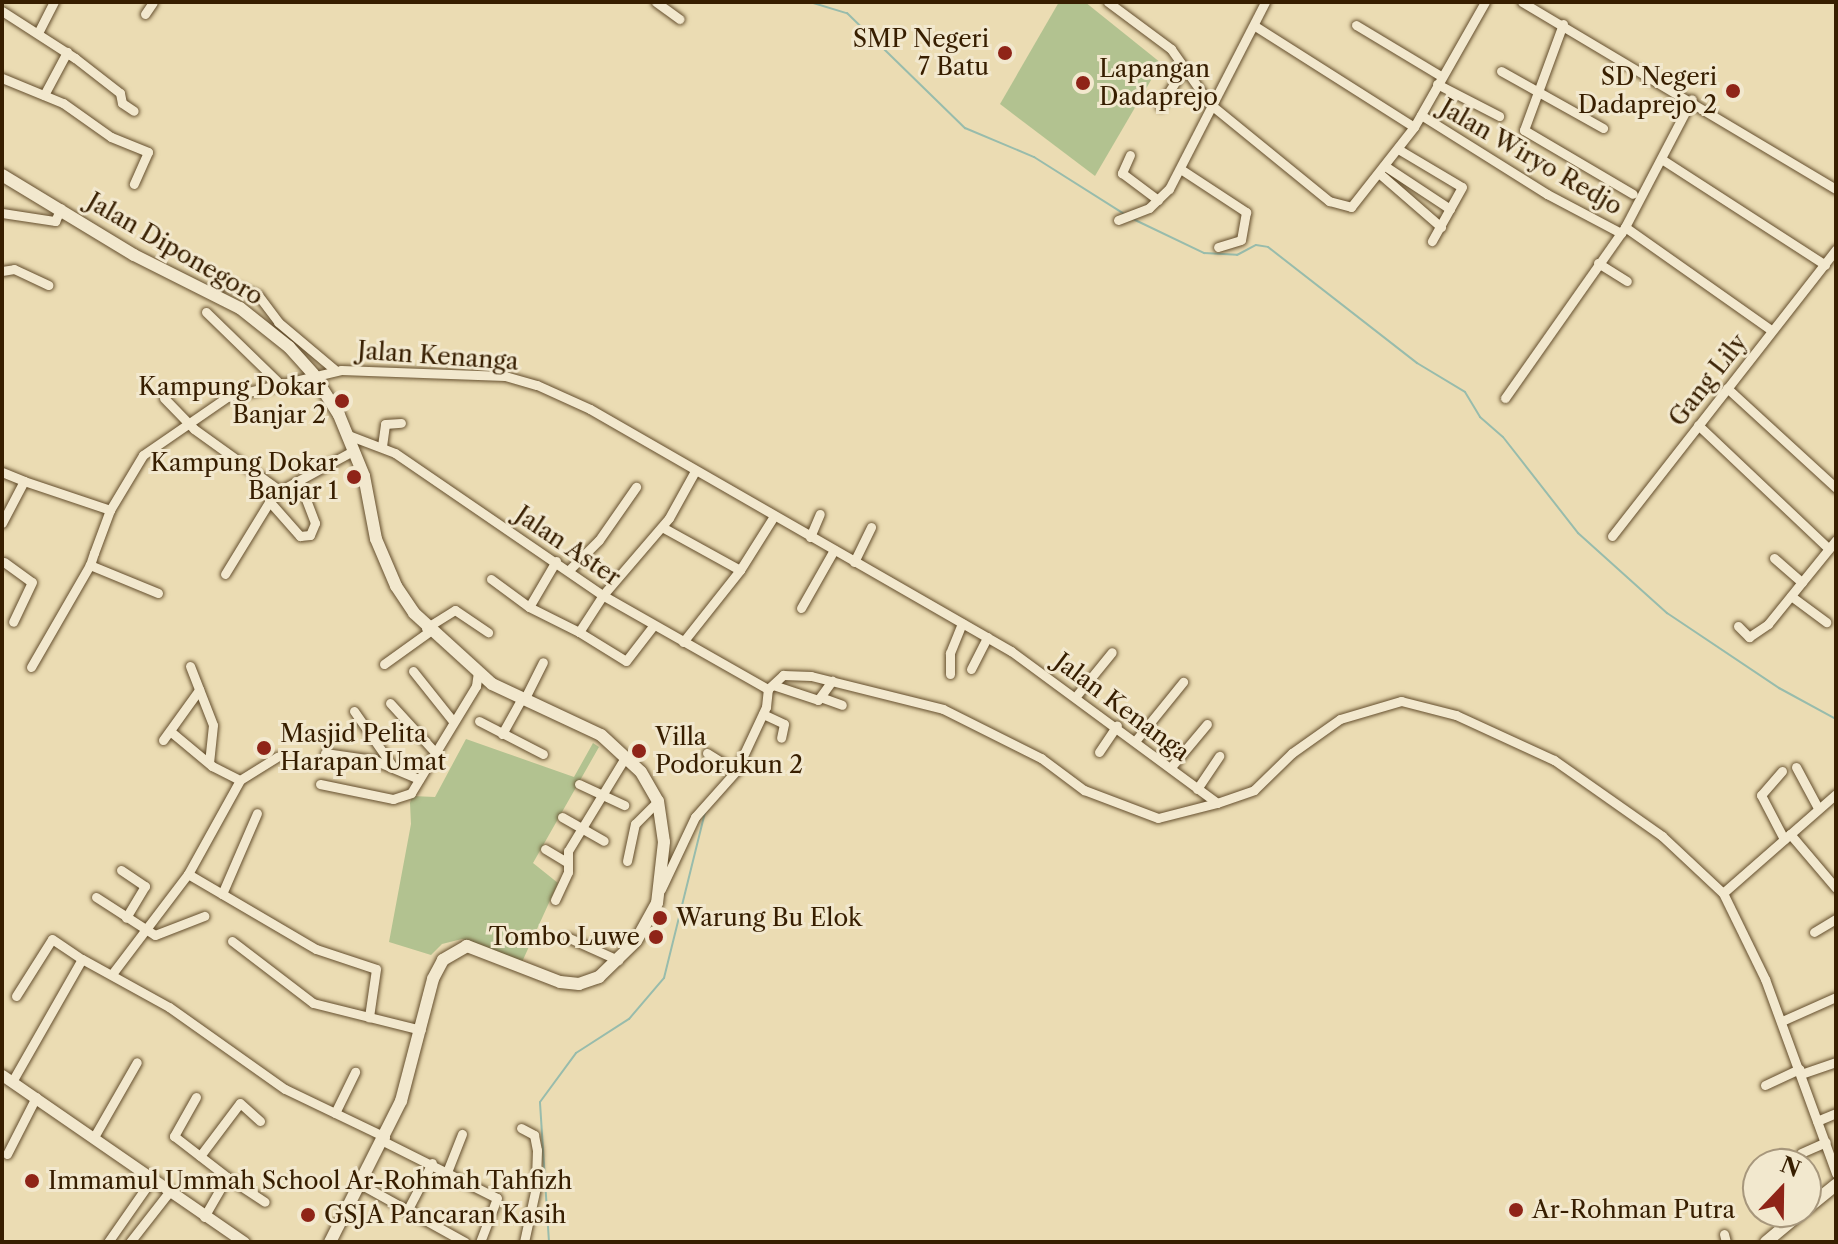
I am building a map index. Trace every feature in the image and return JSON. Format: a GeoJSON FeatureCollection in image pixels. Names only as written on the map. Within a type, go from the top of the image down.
{"type":"FeatureCollection","features":[{"type":"Feature","properties":{"kind":"main road","name":"Jalan Diponegoro"},"geometry":{"type":"LineString","coordinates":[[2,175],[59,215],[214,295],[271,331],[313,374],[348,435],[364,476],[376,539],[396,586],[428,630],[492,684],[590,728],[626,756],[658,801],[664,842],[661,889],[648,923],[618,960],[593,980],[571,984],[482,950],[459,948],[438,968],[414,1064],[384,1139],[330,1242]]}},
{"type":"Feature","properties":{"kind":"main road"},"geometry":{"type":"LineString","coordinates":[[1766,1242],[1781,1228]]}},
{"type":"Feature","properties":{"kind":"street"},"geometry":{"type":"LineString","coordinates":[[39,31],[54,2]]}},
{"type":"Feature","properties":{"kind":"street"},"geometry":{"type":"LineString","coordinates":[[145,14],[153,2]]}},
{"type":"Feature","properties":{"kind":"street"},"geometry":{"type":"LineString","coordinates":[[656,2],[679,19]]}},
{"type":"Feature","properties":{"kind":"street"},"geometry":{"type":"LineString","coordinates":[[1108,2],[1171,49],[1210,104],[1329,201],[1351,207],[1414,127],[1485,2]]}},
{"type":"Feature","properties":{"kind":"street"},"geometry":{"type":"LineString","coordinates":[[1122,220],[1136,215],[1158,200],[1182,170],[1210,104],[1255,26],[1265,2]]}},
{"type":"Feature","properties":{"kind":"street"},"geometry":{"type":"LineString","coordinates":[[1522,2],[1692,99],[1836,189]]}},
{"type":"Feature","properties":{"kind":"street"},"geometry":{"type":"LineString","coordinates":[[2,11],[39,31],[67,52],[120,93],[122,103],[134,111]]}},
{"type":"Feature","properties":{"kind":"street"},"geometry":{"type":"LineString","coordinates":[[1563,24],[1526,133],[1633,194]]}},
{"type":"Feature","properties":{"kind":"street"},"geometry":{"type":"LineString","coordinates":[[1356,25],[1499,116]]}},
{"type":"Feature","properties":{"kind":"street"},"geometry":{"type":"LineString","coordinates":[[1255,26],[1414,127]]}},
{"type":"Feature","properties":{"kind":"street"},"geometry":{"type":"LineString","coordinates":[[44,95],[67,52]]}},
{"type":"Feature","properties":{"kind":"street"},"geometry":{"type":"LineString","coordinates":[[1160,106],[1184,68]]}},
{"type":"Feature","properties":{"kind":"street"},"geometry":{"type":"LineString","coordinates":[[1501,71],[1603,128]]}},
{"type":"Feature","properties":{"kind":"street"},"geometry":{"type":"LineString","coordinates":[[2,78],[44,95],[149,154],[134,184]]}},
{"type":"Feature","properties":{"kind":"street"},"geometry":{"type":"LineString","coordinates":[[1505,398],[1623,230],[1663,160],[1672,130],[1692,99]]}},
{"type":"Feature","properties":{"kind":"street","name":"Jalan Wiryo Redjo"},"geometry":{"type":"LineString","coordinates":[[1421,115],[1547,194],[1623,230],[1771,330]]}},
{"type":"Feature","properties":{"kind":"street"},"geometry":{"type":"LineString","coordinates":[[1398,149],[1461,185],[1432,241]]}},
{"type":"Feature","properties":{"kind":"street"},"geometry":{"type":"LineString","coordinates":[[1130,155],[1122,173],[1158,200]]}},
{"type":"Feature","properties":{"kind":"street"},"geometry":{"type":"LineString","coordinates":[[1663,160],[1825,265]]}},
{"type":"Feature","properties":{"kind":"street"},"geometry":{"type":"LineString","coordinates":[[1182,170],[1246,212],[1241,240],[1218,247]]}},
{"type":"Feature","properties":{"kind":"street"},"geometry":{"type":"LineString","coordinates":[[1383,170],[1450,209]]}},
{"type":"Feature","properties":{"kind":"street"},"geometry":{"type":"LineString","coordinates":[[1383,170],[1441,227]]}},
{"type":"Feature","properties":{"kind":"street"},"geometry":{"type":"LineString","coordinates":[[2,213],[59,215]]}},
{"type":"Feature","properties":{"kind":"street","name":"Gang Lily"},"geometry":{"type":"LineString","coordinates":[[1612,536],[1836,249]]}},
{"type":"Feature","properties":{"kind":"street"},"geometry":{"type":"LineString","coordinates":[[1598,263],[1627,281]]}},
{"type":"Feature","properties":{"kind":"street"},"geometry":{"type":"LineString","coordinates":[[2,271],[11,268],[49,285]]}},
{"type":"Feature","properties":{"kind":"street"},"geometry":{"type":"LineString","coordinates":[[214,295],[225,283],[258,295],[278,322],[338,370]]}},
{"type":"Feature","properties":{"kind":"street"},"geometry":{"type":"LineString","coordinates":[[206,312],[277,381]]}},
{"type":"Feature","properties":{"kind":"street","name":"Jalan Kenanga"},"geometry":{"type":"LineString","coordinates":[[31,667],[90,565],[110,510],[143,455],[235,393],[277,381],[338,370],[521,379],[590,409],[987,637],[1077,695],[1217,803]]}},
{"type":"Feature","properties":{"kind":"street"},"geometry":{"type":"LineString","coordinates":[[1727,388],[1836,488]]}},
{"type":"Feature","properties":{"kind":"street"},"geometry":{"type":"LineString","coordinates":[[164,398],[188,423],[279,490]]}},
{"type":"Feature","properties":{"kind":"street"},"geometry":{"type":"LineString","coordinates":[[382,446],[385,424],[401,423]]}},
{"type":"Feature","properties":{"kind":"street"},"geometry":{"type":"LineString","coordinates":[[1698,425],[1775,500],[1834,543],[1791,596],[1752,636],[1738,626]]}},
{"type":"Feature","properties":{"kind":"street","name":"Jalan Aster"},"geometry":{"type":"LineString","coordinates":[[348,435],[382,446],[653,626],[770,687],[842,705]]}},
{"type":"Feature","properties":{"kind":"street"},"geometry":{"type":"LineString","coordinates":[[225,574],[269,501],[279,490],[353,451]]}},
{"type":"Feature","properties":{"kind":"street"},"geometry":{"type":"LineString","coordinates":[[579,632],[603,595],[662,527],[695,471]]}},
{"type":"Feature","properties":{"kind":"street"},"geometry":{"type":"LineString","coordinates":[[2,472],[110,510]]}},
{"type":"Feature","properties":{"kind":"street"},"geometry":{"type":"LineString","coordinates":[[2,523],[24,481]]}},
{"type":"Feature","properties":{"kind":"street"},"geometry":{"type":"LineString","coordinates":[[269,501],[300,536],[310,535],[315,523],[299,481]]}},
{"type":"Feature","properties":{"kind":"street"},"geometry":{"type":"LineString","coordinates":[[569,570],[599,540],[636,487]]}},
{"type":"Feature","properties":{"kind":"street"},"geometry":{"type":"LineString","coordinates":[[810,537],[820,514]]}},
{"type":"Feature","properties":{"kind":"street"},"geometry":{"type":"LineString","coordinates":[[683,642],[740,570],[774,516]]}},
{"type":"Feature","properties":{"kind":"street"},"geometry":{"type":"LineString","coordinates":[[662,527],[740,570]]}},
{"type":"Feature","properties":{"kind":"street"},"geometry":{"type":"LineString","coordinates":[[854,562],[871,527]]}},
{"type":"Feature","properties":{"kind":"street"},"geometry":{"type":"LineString","coordinates":[[801,608],[834,550]]}},
{"type":"Feature","properties":{"kind":"street"},"geometry":{"type":"LineString","coordinates":[[1774,558],[1802,582]]}},
{"type":"Feature","properties":{"kind":"street"},"geometry":{"type":"LineString","coordinates":[[529,607],[556,561]]}},
{"type":"Feature","properties":{"kind":"street"},"geometry":{"type":"LineString","coordinates":[[3,563],[32,582],[13,622]]}},
{"type":"Feature","properties":{"kind":"street"},"geometry":{"type":"LineString","coordinates":[[90,565],[158,593]]}},
{"type":"Feature","properties":{"kind":"street"},"geometry":{"type":"LineString","coordinates":[[491,579],[529,607],[579,632],[626,661],[653,626]]}},
{"type":"Feature","properties":{"kind":"street"},"geometry":{"type":"LineString","coordinates":[[1791,596],[1826,622]]}},
{"type":"Feature","properties":{"kind":"street"},"geometry":{"type":"LineString","coordinates":[[384,664],[455,610],[488,632]]}},
{"type":"Feature","properties":{"kind":"street"},"geometry":{"type":"LineString","coordinates":[[950,674],[950,653],[962,623]]}},
{"type":"Feature","properties":{"kind":"street"},"geometry":{"type":"LineString","coordinates":[[971,669],[987,637]]}},
{"type":"Feature","properties":{"kind":"street"},"geometry":{"type":"LineString","coordinates":[[1077,695],[1112,652]]}},
{"type":"Feature","properties":{"kind":"street"},"geometry":{"type":"LineString","coordinates":[[502,734],[543,662]]}},
{"type":"Feature","properties":{"kind":"street"},"geometry":{"type":"LineString","coordinates":[[190,666],[213,725],[209,761]]}},
{"type":"Feature","properties":{"kind":"street"},"geometry":{"type":"LineString","coordinates":[[413,671],[452,720]]}},
{"type":"Feature","properties":{"kind":"street"},"geometry":{"type":"LineString","coordinates":[[320,784],[393,799],[411,793],[433,750],[476,686],[478,671]]}},
{"type":"Feature","properties":{"kind":"street"},"geometry":{"type":"LineString","coordinates":[[661,889],[695,817],[736,771],[763,714],[770,687],[786,675],[832,681],[943,709],[1041,758],[1084,790],[1158,818],[1254,790],[1292,753],[1340,719],[1388,702],[1413,702],[1507,736],[1554,760],[1662,836],[1723,893],[1782,1021],[1836,1173]]}},
{"type":"Feature","properties":{"kind":"street"},"geometry":{"type":"LineString","coordinates":[[823,698],[832,681]]}},
{"type":"Feature","properties":{"kind":"street"},"geometry":{"type":"LineString","coordinates":[[1136,740],[1183,682]]}},
{"type":"Feature","properties":{"kind":"street"},"geometry":{"type":"LineString","coordinates":[[476,686],[492,684]]}},
{"type":"Feature","properties":{"kind":"street"},"geometry":{"type":"LineString","coordinates":[[199,690],[167,735],[240,780]]}},
{"type":"Feature","properties":{"kind":"street"},"geometry":{"type":"LineString","coordinates":[[390,703],[433,750]]}},
{"type":"Feature","properties":{"kind":"street"},"geometry":{"type":"LineString","coordinates":[[354,711],[393,767]]}},
{"type":"Feature","properties":{"kind":"street"},"geometry":{"type":"LineString","coordinates":[[763,714],[784,724],[781,738]]}},
{"type":"Feature","properties":{"kind":"street"},"geometry":{"type":"LineString","coordinates":[[479,721],[543,754]]}},
{"type":"Feature","properties":{"kind":"street"},"geometry":{"type":"LineString","coordinates":[[1171,767],[1207,724]]}},
{"type":"Feature","properties":{"kind":"street"},"geometry":{"type":"LineString","coordinates":[[1099,752],[1117,725]]}},
{"type":"Feature","properties":{"kind":"street"},"geometry":{"type":"LineString","coordinates":[[325,753],[393,767],[419,779]]}},
{"type":"Feature","properties":{"kind":"street"},"geometry":{"type":"LineString","coordinates":[[707,753],[736,771]]}},
{"type":"Feature","properties":{"kind":"street"},"geometry":{"type":"LineString","coordinates":[[555,900],[582,828],[600,793],[626,756]]}},
{"type":"Feature","properties":{"kind":"street"},"geometry":{"type":"LineString","coordinates":[[1197,789],[1219,756]]}},
{"type":"Feature","properties":{"kind":"street"},"geometry":{"type":"LineString","coordinates":[[112,974],[188,874],[240,780],[277,757]]}},
{"type":"Feature","properties":{"kind":"street"},"geometry":{"type":"LineString","coordinates":[[1796,767],[1818,808]]}},
{"type":"Feature","properties":{"kind":"street"},"geometry":{"type":"LineString","coordinates":[[1782,771],[1761,795],[1787,836],[1836,888]]}},
{"type":"Feature","properties":{"kind":"street"},"geometry":{"type":"LineString","coordinates":[[579,784],[624,805]]}},
{"type":"Feature","properties":{"kind":"street"},"geometry":{"type":"LineString","coordinates":[[1723,893],[1836,794]]}},
{"type":"Feature","properties":{"kind":"street"},"geometry":{"type":"LineString","coordinates":[[627,861],[635,824],[658,801]]}},
{"type":"Feature","properties":{"kind":"street"},"geometry":{"type":"LineString","coordinates":[[222,894],[257,813]]}},
{"type":"Feature","properties":{"kind":"street"},"geometry":{"type":"LineString","coordinates":[[562,817],[604,841]]}},
{"type":"Feature","properties":{"kind":"street"},"geometry":{"type":"LineString","coordinates":[[545,849],[567,862]]}},
{"type":"Feature","properties":{"kind":"street"},"geometry":{"type":"LineString","coordinates":[[121,870],[145,886],[126,918]]}},
{"type":"Feature","properties":{"kind":"street"},"geometry":{"type":"LineString","coordinates":[[188,874],[316,949],[376,969],[369,1017]]}},
{"type":"Feature","properties":{"kind":"street"},"geometry":{"type":"LineString","coordinates":[[96,897],[126,918],[160,934],[204,916]]}},
{"type":"Feature","properties":{"kind":"street"},"geometry":{"type":"LineString","coordinates":[[1814,932],[1836,919]]}},
{"type":"Feature","properties":{"kind":"street"},"geometry":{"type":"LineString","coordinates":[[569,938],[618,960]]}},
{"type":"Feature","properties":{"kind":"street"},"geometry":{"type":"LineString","coordinates":[[16,996],[52,939],[216,1038],[285,1089],[489,1193],[498,1200],[480,1242]]}},
{"type":"Feature","properties":{"kind":"street"},"geometry":{"type":"LineString","coordinates":[[232,941],[313,1003],[421,1030]]}},
{"type":"Feature","properties":{"kind":"street"},"geometry":{"type":"LineString","coordinates":[[82,959],[7,1078],[244,1242]]}},
{"type":"Feature","properties":{"kind":"street"},"geometry":{"type":"LineString","coordinates":[[1782,1021],[1836,997]]}},
{"type":"Feature","properties":{"kind":"street"},"geometry":{"type":"LineString","coordinates":[[94,1137],[137,1062]]}},
{"type":"Feature","properties":{"kind":"street"},"geometry":{"type":"LineString","coordinates":[[1765,1085],[1836,1062]]}},
{"type":"Feature","properties":{"kind":"street"},"geometry":{"type":"LineString","coordinates":[[335,1113],[355,1072]]}},
{"type":"Feature","properties":{"kind":"street"},"geometry":{"type":"LineString","coordinates":[[7,1154],[36,1097]]}},
{"type":"Feature","properties":{"kind":"street"},"geometry":{"type":"LineString","coordinates":[[196,1097],[172,1132],[227,1177],[265,1202]]}},
{"type":"Feature","properties":{"kind":"street"},"geometry":{"type":"LineString","coordinates":[[200,1156],[240,1103],[260,1121]]}},
{"type":"Feature","properties":{"kind":"street"},"geometry":{"type":"LineString","coordinates":[[1817,1121],[1836,1113]]}},
{"type":"Feature","properties":{"kind":"street"},"geometry":{"type":"LineString","coordinates":[[521,1128],[534,1135],[537,1150],[536,1187],[524,1242]]}},
{"type":"Feature","properties":{"kind":"street"},"geometry":{"type":"LineString","coordinates":[[447,1172],[462,1134]]}},
{"type":"Feature","properties":{"kind":"street"},"geometry":{"type":"LineString","coordinates":[[1812,1148],[1826,1142]]}},
{"type":"Feature","properties":{"kind":"street"},"geometry":{"type":"LineString","coordinates":[[407,1211],[432,1163]]}},
{"type":"Feature","properties":{"kind":"street"},"geometry":{"type":"LineString","coordinates":[[204,1217],[227,1177]]}},
{"type":"Feature","properties":{"kind":"street"},"geometry":{"type":"LineString","coordinates":[[108,1242],[152,1179]]}},
{"type":"Feature","properties":{"kind":"street"},"geometry":{"type":"LineString","coordinates":[[362,1185],[464,1242]]}},
{"type":"Feature","properties":{"kind":"street"},"geometry":{"type":"LineString","coordinates":[[130,1242],[169,1192]]}},
{"type":"Feature","properties":{"kind":"green space","name":"Lapangan Dadaprejo"},"geometry":{"type":"Polygon","coordinates":[[[1059,2],[1085,2],[1161,63],[1095,176],[1000,104],[1059,2]]]}},
{"type":"Feature","properties":{"kind":"green space"},"geometry":{"type":"Polygon","coordinates":[[[466,739],[574,777],[593,743],[599,747],[533,863],[558,883],[522,962],[462,939],[442,944],[431,955],[389,942],[411,824],[412,796],[435,797],[466,739]]]}},
{"type":"Feature","properties":{"kind":"waterway"},"geometry":{"type":"LineString","coordinates":[[810,2],[847,13],[965,128],[1034,157],[1124,214]]}},
{"type":"Feature","properties":{"kind":"waterway"},"geometry":{"type":"LineString","coordinates":[[1133,219],[1204,253],[1237,255],[1256,245],[1268,247],[1417,363],[1465,392],[1480,417],[1503,437],[1578,533],[1667,613],[1779,688],[1836,719]]}},
{"type":"Feature","properties":{"kind":"waterway"},"geometry":{"type":"LineString","coordinates":[[549,1242],[540,1102],[576,1053],[629,1019],[664,978],[705,812]]}},
{"type":"Feature","properties":{"kind":"place","name":"SMP Negeri 7 Batu"},"geometry":{"type":"Point","coordinates":[1005,53]}},
{"type":"Feature","properties":{"kind":"place","name":"Lapangan Dadaprejo"},"geometry":{"type":"Point","coordinates":[1083,83]}},
{"type":"Feature","properties":{"kind":"place","name":"SD Negeri Dadaprejo 2"},"geometry":{"type":"Point","coordinates":[1733,91]}},
{"type":"Feature","properties":{"kind":"place","name":"Kampung Dokar Banjar 2"},"geometry":{"type":"Point","coordinates":[342,401]}},
{"type":"Feature","properties":{"kind":"place","name":"Kampung Dokar Banjar 1"},"geometry":{"type":"Point","coordinates":[354,477]}},
{"type":"Feature","properties":{"kind":"place","name":"Masjid Pelita Harapan Umat"},"geometry":{"type":"Point","coordinates":[264,748]}},
{"type":"Feature","properties":{"kind":"place","name":"Villa Podorukun 2"},"geometry":{"type":"Point","coordinates":[639,751]}},
{"type":"Feature","properties":{"kind":"place","name":"Warung Bu Elok"},"geometry":{"type":"Point","coordinates":[660,918]}},
{"type":"Feature","properties":{"kind":"place","name":"Tombo Luwe"},"geometry":{"type":"Point","coordinates":[656,937]}},
{"type":"Feature","properties":{"kind":"place","name":"Immamul Ummah School Ar-Rohmah Tahfizh"},"geometry":{"type":"Point","coordinates":[32,1181]}},
{"type":"Feature","properties":{"kind":"place","name":"Ar-Rohman Putra"},"geometry":{"type":"Point","coordinates":[1516,1210]}},
{"type":"Feature","properties":{"kind":"place","name":"GSJA Pancaran Kasih"},"geometry":{"type":"Point","coordinates":[308,1215]}}]}
